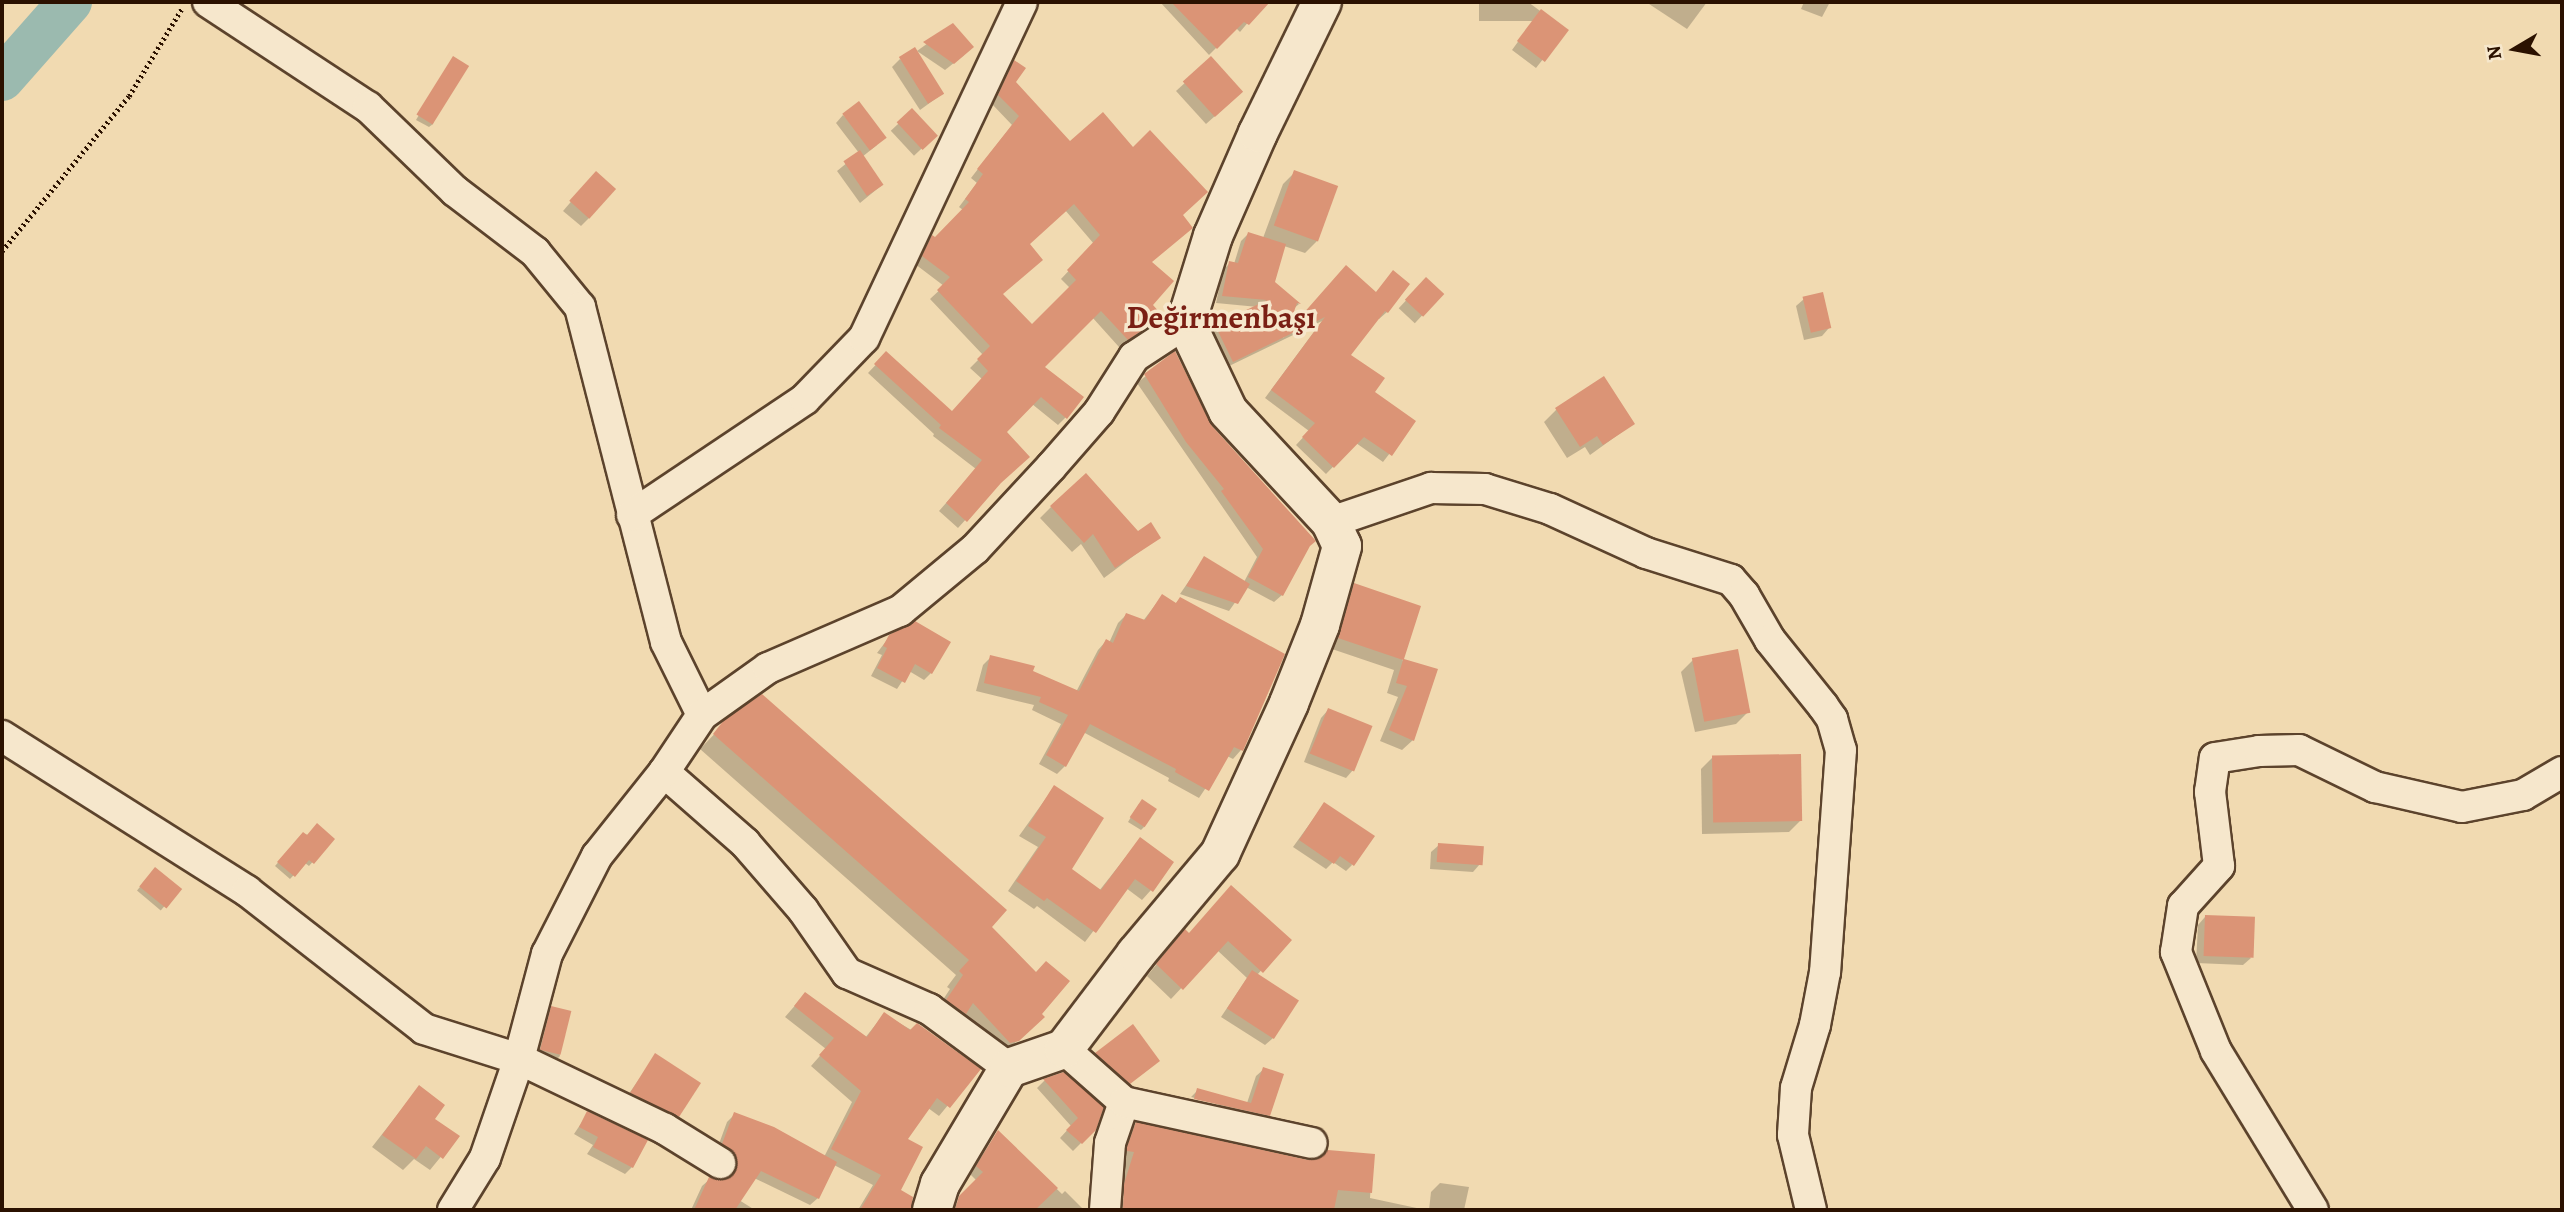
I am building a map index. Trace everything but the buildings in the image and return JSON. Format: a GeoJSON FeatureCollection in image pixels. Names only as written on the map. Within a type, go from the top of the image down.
{"type":"FeatureCollection","features":[{"type":"Feature","properties":{"kind":"street"},"geometry":{"type":"LineString","coordinates":[[208,2],[368,107],[455,191],[535,253],[580,307],[666,642],[702,715]]}},
{"type":"Feature","properties":{"kind":"street"},"geometry":{"type":"LineString","coordinates":[[632,515],[805,399],[864,338],[1022,2]]}},
{"type":"Feature","properties":{"kind":"street"},"geometry":{"type":"LineString","coordinates":[[453,1210],[485,1158],[519,1059],[547,954],[597,856],[664,772],[702,715],[768,668],[900,611],[975,549],[1051,467],[1099,412],[1134,356],[1186,323],[1213,236],[1258,133],[1322,2]]}},
{"type":"Feature","properties":{"kind":"street"},"geometry":{"type":"LineString","coordinates":[[932,1210],[940,1184],[1009,1068],[1064,1049],[1136,954],[1220,854],[1289,703],[1320,625],[1342,545],[1331,522],[1228,411],[1186,323]]}},
{"type":"Feature","properties":{"kind":"street"},"geometry":{"type":"LineString","coordinates":[[1331,522],[1432,488],[1485,489],[1550,509],[1646,553],[1731,580],[1744,595],[1770,640],[1823,706],[1838,735],[1840,764],[1825,972],[1815,1025],[1796,1088],[1793,1135],[1811,1210]]}},
{"type":"Feature","properties":{"kind":"street"},"geometry":{"type":"LineString","coordinates":[[2,736],[247,891],[424,1029],[519,1059],[665,1129],[720,1163]]}},
{"type":"Feature","properties":{"kind":"street"},"geometry":{"type":"LineString","coordinates":[[2314,1210],[2216,1051],[2176,953],[2183,906],[2219,866],[2210,792],[2215,758],[2259,751],[2299,750],[2375,788],[2462,807],[2523,795],[2562,772]]}},
{"type":"Feature","properties":{"kind":"street"},"geometry":{"type":"LineString","coordinates":[[664,772],[745,843],[803,910],[847,973],[929,1009],[1009,1068]]}},
{"type":"Feature","properties":{"kind":"street"},"geometry":{"type":"LineString","coordinates":[[1064,1049],[1124,1102],[1312,1143]]}},
{"type":"Feature","properties":{"kind":"street"},"geometry":{"type":"LineString","coordinates":[[1105,1210],[1110,1143],[1124,1102]]}},
{"type":"Feature","properties":{"kind":"path"},"geometry":{"type":"LineString","coordinates":[[2,251],[128,96],[185,2]]}},
{"type":"Feature","properties":{"kind":"waterway"},"geometry":{"type":"LineString","coordinates":[[2,79],[70,2]]}},
{"type":"Feature","properties":{"kind":"district","name":"Değirmenbaşı"},"geometry":{"type":"Point","coordinates":[1221,317]}}]}
